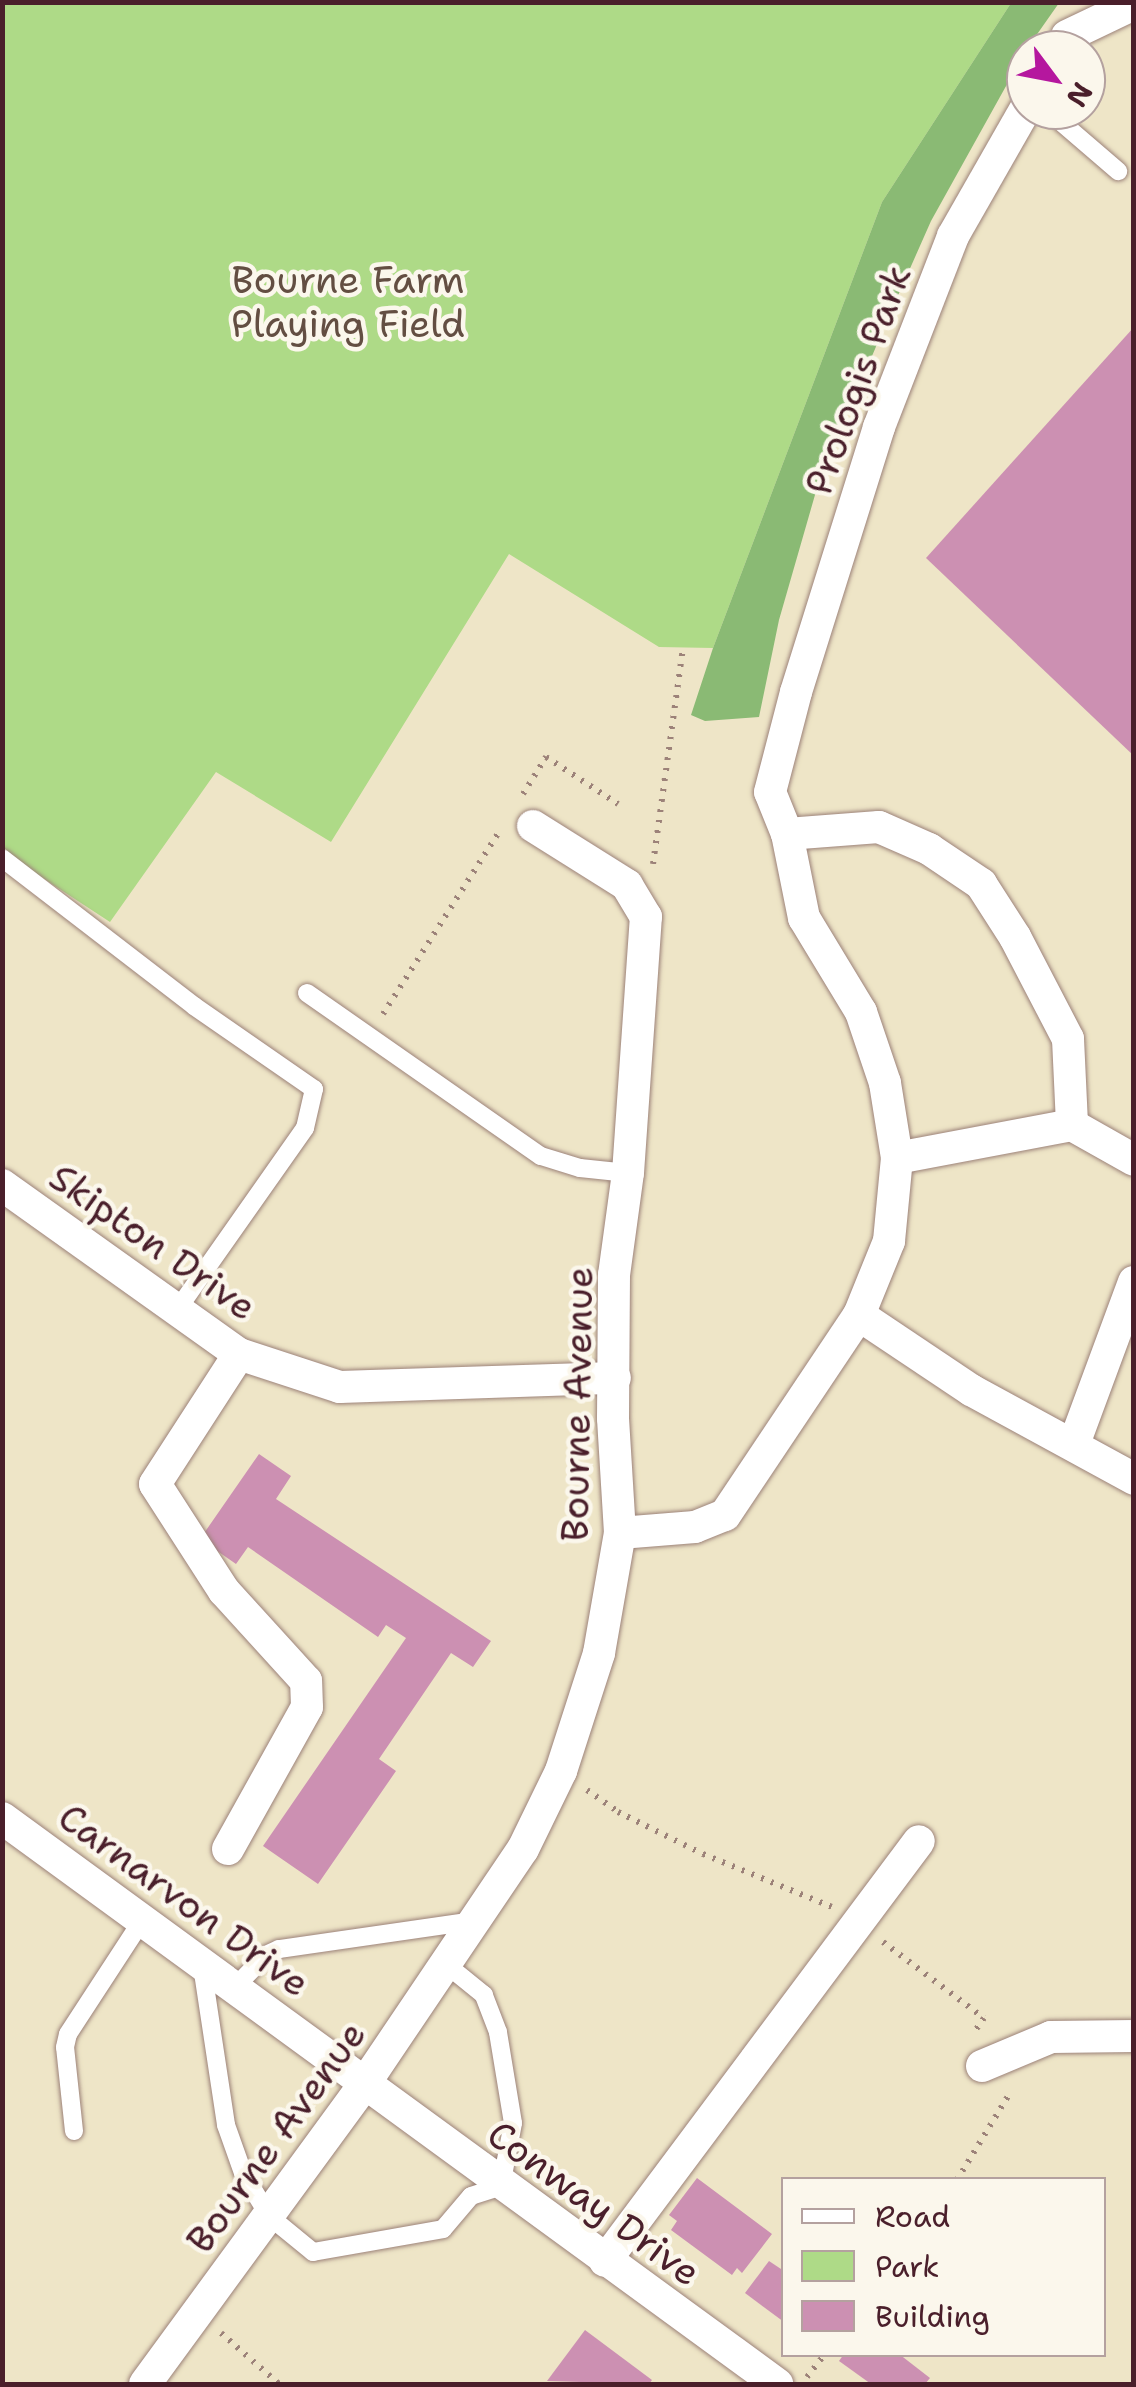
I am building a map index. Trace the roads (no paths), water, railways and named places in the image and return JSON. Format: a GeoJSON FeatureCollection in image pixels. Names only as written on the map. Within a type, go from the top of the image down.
{"type":"FeatureCollection","features":[{"type":"Feature","properties":{"kind":"street"},"geometry":{"type":"LineString","coordinates":[[1070,30],[1086,2]]}},
{"type":"Feature","properties":{"kind":"street"},"geometry":{"type":"LineString","coordinates":[[1087,30],[1134,4]]}},
{"type":"Feature","properties":{"kind":"street","name":"Prologis Park"},"geometry":{"type":"LineString","coordinates":[[620,1533],[695,1527],[725,1514],[859,1315],[889,1241],[896,1173],[885,1083],[861,1012],[804,918],[786,834],[770,792],[796,692],[879,427],[953,236],[1013,130]]}},
{"type":"Feature","properties":{"kind":"street","name":"Bourne Avenue"},"geometry":{"type":"LineString","coordinates":[[144,2384],[365,2083],[523,1849],[561,1772],[599,1653],[620,1533],[614,1275],[628,1173],[646,917],[627,885],[517,818]]}},
{"type":"Feature","properties":{"kind":"street"},"geometry":{"type":"LineString","coordinates":[[786,834],[879,827],[930,849],[981,884],[1015,937],[1068,1040],[1072,1125]]}},
{"type":"Feature","properties":{"kind":"street"},"geometry":{"type":"LineString","coordinates":[[896,1173],[1072,1125],[1134,1160]]}},
{"type":"Feature","properties":{"kind":"street","name":"Skipton Drive"},"geometry":{"type":"LineString","coordinates":[[2,1185],[238,1354],[340,1387],[615,1378]]}},
{"type":"Feature","properties":{"kind":"street"},"geometry":{"type":"LineString","coordinates":[[1074,1444],[1134,1282]]}},
{"type":"Feature","properties":{"kind":"street"},"geometry":{"type":"LineString","coordinates":[[859,1315],[971,1390],[1134,1479]]}},
{"type":"Feature","properties":{"kind":"street"},"geometry":{"type":"LineString","coordinates":[[228,1849],[308,1707],[306,1681],[224,1591],[155,1484],[238,1354]]}},
{"type":"Feature","properties":{"kind":"street","name":"Carnarvon Drive"},"geometry":{"type":"LineString","coordinates":[[2,1818],[365,2083]]}},
{"type":"Feature","properties":{"kind":"street"},"geometry":{"type":"LineString","coordinates":[[605,2261],[919,1841]]}},
{"type":"Feature","properties":{"kind":"street"},"geometry":{"type":"LineString","coordinates":[[982,2066],[1051,2037],[1134,2036]]}},
{"type":"Feature","properties":{"kind":"street","name":"Conway Drive"},"geometry":{"type":"LineString","coordinates":[[365,2083],[777,2384]]}},
{"type":"Feature","properties":{"kind":"lane"},"geometry":{"type":"LineString","coordinates":[[1070,130],[1118,171]]}},
{"type":"Feature","properties":{"kind":"lane"},"geometry":{"type":"LineString","coordinates":[[2,858],[194,1006],[314,1089],[305,1128],[177,1310]]}},
{"type":"Feature","properties":{"kind":"lane"},"geometry":{"type":"LineString","coordinates":[[307,992],[542,1156],[580,1168],[628,1173]]}},
{"type":"Feature","properties":{"kind":"lane"},"geometry":{"type":"LineString","coordinates":[[74,2131],[64,2048],[68,2034],[143,1919]]}},
{"type":"Feature","properties":{"kind":"lane"},"geometry":{"type":"LineString","coordinates":[[236,1986],[266,1955],[279,1949],[475,1920]]}},
{"type":"Feature","properties":{"kind":"lane"},"geometry":{"type":"LineString","coordinates":[[201,1961],[226,2126],[243,2173],[268,2216],[313,2252],[443,2229],[470,2196],[501,2186],[513,2123],[498,2032],[484,1995],[447,1965]]}},
{"type":"Feature","properties":{"kind":"park label","name":"Bourne Farm Playing Field"},"geometry":{"type":"Point","coordinates":[348,302]}}]}
